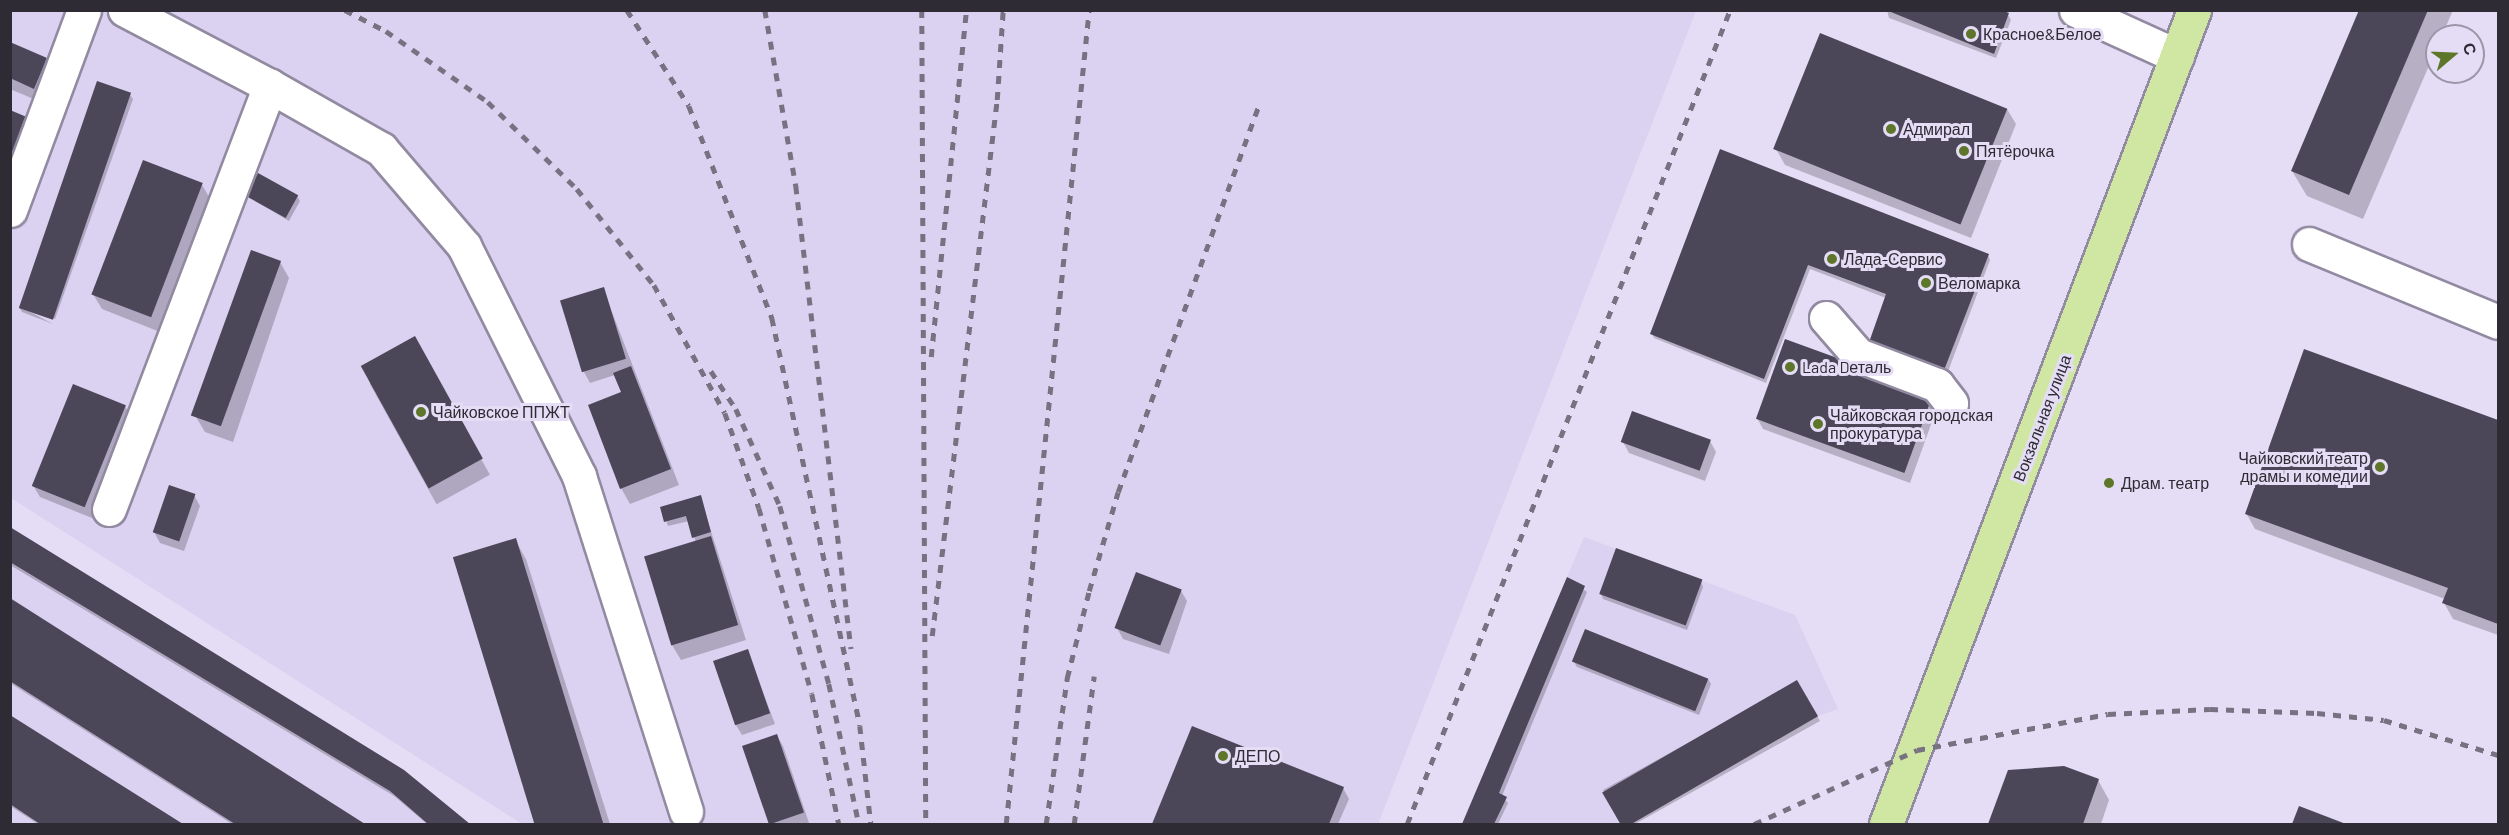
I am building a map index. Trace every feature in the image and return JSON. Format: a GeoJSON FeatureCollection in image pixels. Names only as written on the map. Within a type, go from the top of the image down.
{"type":"FeatureCollection","features":[{"type":"Feature","properties":{"kind":"main road","name":"Вокзальная улица"},"geometry":{"type":"LineString","coordinates":[[1886,825],[2194,10]]}},
{"type":"Feature","properties":{"kind":"lane"},"geometry":{"type":"LineString","coordinates":[[10,210],[84,10]]}},
{"type":"Feature","properties":{"kind":"lane"},"geometry":{"type":"LineString","coordinates":[[125,10],[270,86],[381,149],[464,246],[579,476],[686,811]]}},
{"type":"Feature","properties":{"kind":"lane"},"geometry":{"type":"LineString","coordinates":[[2076,10],[2177,56]]}},
{"type":"Feature","properties":{"kind":"lane"},"geometry":{"type":"LineString","coordinates":[[109,509],[270,86]]}},
{"type":"Feature","properties":{"kind":"lane"},"geometry":{"type":"LineString","coordinates":[[2309,244],[2499,322]]}},
{"type":"Feature","properties":{"kind":"lane"},"geometry":{"type":"LineString","coordinates":[[1826,318],[1858,355],[1937,385],[1951,403]]}},
{"type":"Feature","properties":{"kind":"shaded area"},"geometry":{"type":"Polygon","coordinates":[[[10,11],[1696,11],[1378,824],[522,824],[11,498],[10,11]]]}},
{"type":"Feature","properties":{"kind":"shaded area"},"geometry":{"type":"Polygon","coordinates":[[[10,527],[404,770],[470,824],[11,824],[10,527]]]}},
{"type":"Feature","properties":{"kind":"shaded area"},"geometry":{"type":"Polygon","coordinates":[[[1584,537],[1795,615],[1838,709],[1818,716],[1624,824],[1462,824],[1584,537]]]}},
{"type":"Feature","properties":{"kind":"building","name":"Красное&Белое"},"geometry":{"type":"Polygon","coordinates":[[[1886,10],[2001,10],[2009,13],[1994,54],[1886,10]]]}},
{"type":"Feature","properties":{"kind":"building"},"geometry":{"type":"Polygon","coordinates":[[[2359,10],[2428,10],[2349,195],[2291,171],[2359,10]]]}},
{"type":"Feature","properties":{"kind":"building","name":"Адмирал"},"geometry":{"type":"Polygon","coordinates":[[[1820,33],[2007,109],[1960,225],[1773,149],[1820,33]]]}},
{"type":"Feature","properties":{"kind":"building"},"geometry":{"type":"Polygon","coordinates":[[[10,42],[47,58],[34,89],[10,78],[10,42]]]}},
{"type":"Feature","properties":{"kind":"building"},"geometry":{"type":"Polygon","coordinates":[[[97,81],[131,93],[53,320],[19,308],[97,81]]]}},
{"type":"Feature","properties":{"kind":"building"},"geometry":{"type":"Polygon","coordinates":[[[10,110],[29,118],[10,160],[10,110]]]}},
{"type":"Feature","properties":{"kind":"building","name":"Лада-Сервис"},"geometry":{"type":"Polygon","coordinates":[[[1720,149],[1989,254],[1941,378],[1867,348],[1886,294],[1808,265],[1764,379],[1650,334],[1720,149]]]}},
{"type":"Feature","properties":{"kind":"building"},"geometry":{"type":"Polygon","coordinates":[[[143,160],[203,183],[151,317],[91,294],[143,160]]]}},
{"type":"Feature","properties":{"kind":"building"},"geometry":{"type":"Polygon","coordinates":[[[258,173],[298,195],[286,218],[245,196],[258,173]]]}},
{"type":"Feature","properties":{"kind":"building"},"geometry":{"type":"Polygon","coordinates":[[[251,250],[281,261],[221,426],[191,415],[251,250]]]}},
{"type":"Feature","properties":{"kind":"building"},"geometry":{"type":"Polygon","coordinates":[[[604,287],[626,359],[582,372],[560,300],[604,287]]]}},
{"type":"Feature","properties":{"kind":"building","name":"Чайковское ППЖТ"},"geometry":{"type":"Polygon","coordinates":[[[415,336],[483,458],[429,489],[361,366],[415,336]]]}},
{"type":"Feature","properties":{"kind":"building"},"geometry":{"type":"Polygon","coordinates":[[[1785,339],[1933,393],[1904,473],[1756,419],[1785,339]]]}},
{"type":"Feature","properties":{"kind":"building","name":"Чайковский театр драмы и комедии"},"geometry":{"type":"Polygon","coordinates":[[[2304,349],[2498,420],[2498,624],[2442,603],[2448,588],[2245,514],[2304,349]]]}},
{"type":"Feature","properties":{"kind":"building"},"geometry":{"type":"Polygon","coordinates":[[[631,366],[671,469],[620,489],[588,405],[621,392],[613,373],[631,366]]]}},
{"type":"Feature","properties":{"kind":"building"},"geometry":{"type":"Polygon","coordinates":[[[73,384],[126,405],[85,507],[32,486],[73,384]]]}},
{"type":"Feature","properties":{"kind":"building"},"geometry":{"type":"Polygon","coordinates":[[[1632,411],[1711,440],[1700,471],[1621,442],[1632,411]]]}},
{"type":"Feature","properties":{"kind":"building"},"geometry":{"type":"Polygon","coordinates":[[[169,485],[195,494],[179,541],[153,532],[169,485]]]}},
{"type":"Feature","properties":{"kind":"building"},"geometry":{"type":"Polygon","coordinates":[[[701,495],[711,532],[692,538],[686,516],[664,522],[660,507],[701,495]]]}},
{"type":"Feature","properties":{"kind":"building"},"geometry":{"type":"Polygon","coordinates":[[[10,527],[404,770],[470,824],[428,824],[390,791],[10,562],[10,527]]]}},
{"type":"Feature","properties":{"kind":"building"},"geometry":{"type":"Polygon","coordinates":[[[711,536],[738,625],[671,645],[644,556],[711,536]]]}},
{"type":"Feature","properties":{"kind":"building"},"geometry":{"type":"Polygon","coordinates":[[[516,538],[603,824],[534,824],[453,557],[516,538]]]}},
{"type":"Feature","properties":{"kind":"building"},"geometry":{"type":"Polygon","coordinates":[[[1616,548],[1702,579],[1686,626],[1599,594],[1616,548]]]}},
{"type":"Feature","properties":{"kind":"building"},"geometry":{"type":"Polygon","coordinates":[[[1136,572],[1182,590],[1160,646],[1114,628],[1136,572]]]}},
{"type":"Feature","properties":{"kind":"building"},"geometry":{"type":"Polygon","coordinates":[[[1567,577],[1585,586],[1499,793],[1507,797],[1494,824],[1462,824],[1567,577]]]}},
{"type":"Feature","properties":{"kind":"building"},"geometry":{"type":"Polygon","coordinates":[[[10,598],[365,824],[235,824],[10,681],[10,598]]]}},
{"type":"Feature","properties":{"kind":"building"},"geometry":{"type":"Polygon","coordinates":[[[1585,629],[1708,679],[1695,711],[1572,661],[1585,629]]]}},
{"type":"Feature","properties":{"kind":"building"},"geometry":{"type":"Polygon","coordinates":[[[748,649],[770,713],[735,725],[713,661],[748,649]]]}},
{"type":"Feature","properties":{"kind":"building"},"geometry":{"type":"Polygon","coordinates":[[[1797,680],[1818,716],[1632,824],[1620,824],[1602,793],[1797,680]]]}},
{"type":"Feature","properties":{"kind":"building"},"geometry":{"type":"Polygon","coordinates":[[[10,715],[183,824],[40,824],[10,804],[10,715]]]}},
{"type":"Feature","properties":{"kind":"building","name":"ДЕПО"},"geometry":{"type":"Polygon","coordinates":[[[1192,726],[1344,787],[1329,824],[1152,824],[1192,726]]]}},
{"type":"Feature","properties":{"kind":"building"},"geometry":{"type":"Polygon","coordinates":[[[777,734],[804,812],[769,824],[742,746],[777,734]]]}},
{"type":"Feature","properties":{"kind":"building"},"geometry":{"type":"Polygon","coordinates":[[[2064,766],[2099,779],[2083,824],[1988,824],[2008,770],[2064,766]]]}},
{"type":"Feature","properties":{"kind":"building"},"geometry":{"type":"Polygon","coordinates":[[[2299,806],[2346,824],[2292,824],[2299,806]]]}},
{"type":"Feature","properties":{"kind":"railway"},"geometry":{"type":"LineString","coordinates":[[345,10],[386,31],[488,102],[577,189],[654,285],[725,413],[759,508],[812,694],[839,824]]}},
{"type":"Feature","properties":{"kind":"railway"},"geometry":{"type":"LineString","coordinates":[[627,10],[689,106],[772,318],[860,726],[871,824]]}},
{"type":"Feature","properties":{"kind":"railway"},"geometry":{"type":"LineString","coordinates":[[765,10],[796,186],[851,649]]}},
{"type":"Feature","properties":{"kind":"railway"},"geometry":{"type":"LineString","coordinates":[[922,10],[926,824]]}},
{"type":"Feature","properties":{"kind":"railway"},"geometry":{"type":"LineString","coordinates":[[931,357],[966,10]]}},
{"type":"Feature","properties":{"kind":"railway"},"geometry":{"type":"LineString","coordinates":[[932,636],[997,100],[1003,10]]}},
{"type":"Feature","properties":{"kind":"railway"},"geometry":{"type":"LineString","coordinates":[[1006,824],[1089,10]]}},
{"type":"Feature","properties":{"kind":"railway"},"geometry":{"type":"LineString","coordinates":[[1407,824],[1730,10]]}},
{"type":"Feature","properties":{"kind":"railway"},"geometry":{"type":"LineString","coordinates":[[1046,824],[1067,678],[1118,492],[1258,107]]}},
{"type":"Feature","properties":{"kind":"railway"},"geometry":{"type":"LineString","coordinates":[[711,371],[736,409],[780,506],[829,684],[859,824]]}},
{"type":"Feature","properties":{"kind":"railway"},"geometry":{"type":"LineString","coordinates":[[1074,824],[1094,676]]}},
{"type":"Feature","properties":{"kind":"railway"},"geometry":{"type":"LineString","coordinates":[[1754,824],[1917,750],[2108,714],[2210,709],[2317,713],[2384,720],[2498,755]]}},
{"type":"Feature","properties":{"kind":"place","name":"Красное&Белое"},"geometry":{"type":"Point","coordinates":[1971,34]}},
{"type":"Feature","properties":{"kind":"place","name":"Адмирал"},"geometry":{"type":"Point","coordinates":[1891,129]}},
{"type":"Feature","properties":{"kind":"place","name":"Пятёрочка"},"geometry":{"type":"Point","coordinates":[1964,151]}},
{"type":"Feature","properties":{"kind":"place","name":"Лада-Сервис"},"geometry":{"type":"Point","coordinates":[1832,259]}},
{"type":"Feature","properties":{"kind":"place","name":"Веломарка"},"geometry":{"type":"Point","coordinates":[1926,283]}},
{"type":"Feature","properties":{"kind":"place","name":"Lada Dеталь"},"geometry":{"type":"Point","coordinates":[1790,367]}},
{"type":"Feature","properties":{"kind":"place","name":"Чайковское ППЖТ"},"geometry":{"type":"Point","coordinates":[421,412]}},
{"type":"Feature","properties":{"kind":"place","name":"Чайковская городская прокуратура"},"geometry":{"type":"Point","coordinates":[1818,424]}},
{"type":"Feature","properties":{"kind":"place","name":"Чайковский театр драмы и комедии"},"geometry":{"type":"Point","coordinates":[2380,467]}},
{"type":"Feature","properties":{"kind":"place","name":"Драм. театр"},"geometry":{"type":"Point","coordinates":[2109,483]}},
{"type":"Feature","properties":{"kind":"place","name":"ДЕПО"},"geometry":{"type":"Point","coordinates":[1223,756]}}]}
